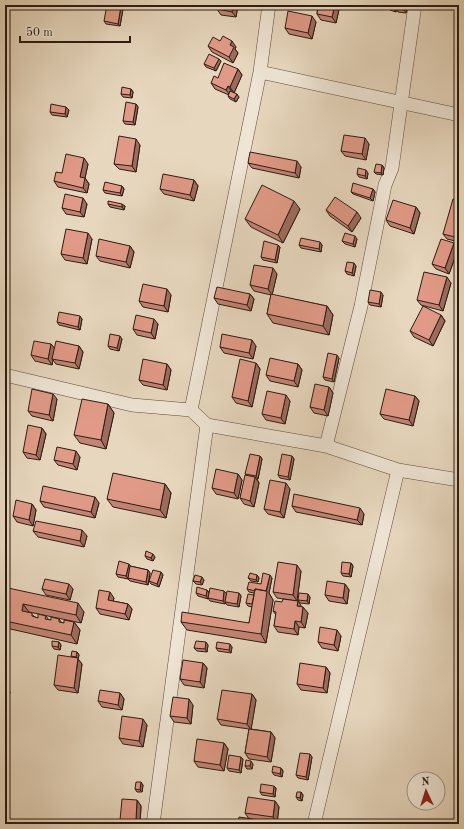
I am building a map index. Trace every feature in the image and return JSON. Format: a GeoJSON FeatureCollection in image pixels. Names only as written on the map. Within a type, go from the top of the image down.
{"type":"FeatureCollection","features":[{"type":"Feature","properties":{"kind":"street"},"geometry":{"type":"LineString","coordinates":[[191,410],[260,72],[269,5]]}},
{"type":"Feature","properties":{"kind":"street"},"geometry":{"type":"LineString","coordinates":[[326,446],[361,306],[384,185],[392,168],[400,102],[415,5]]}},
{"type":"Feature","properties":{"kind":"street"},"geometry":{"type":"LineString","coordinates":[[260,72],[459,115]]}},
{"type":"Feature","properties":{"kind":"street"},"geometry":{"type":"LineString","coordinates":[[5,375],[132,406],[191,410],[207,425],[326,446],[398,470],[459,480]]}},
{"type":"Feature","properties":{"kind":"street"},"geometry":{"type":"LineString","coordinates":[[153,824],[207,425]]}},
{"type":"Feature","properties":{"kind":"street"},"geometry":{"type":"LineString","coordinates":[[314,824],[398,470]]}},
{"type":"Feature","properties":{"kind":"building"},"geometry":{"type":"Polygon","coordinates":[[[107,5],[121,6],[118,24],[104,21],[107,5]]]}},
{"type":"Feature","properties":{"kind":"building"},"geometry":{"type":"Polygon","coordinates":[[[218,5],[233,5],[232,12],[217,9],[218,5]]]}},
{"type":"Feature","properties":{"kind":"building"},"geometry":{"type":"Polygon","coordinates":[[[318,5],[335,5],[332,17],[317,14],[318,5]]]}},
{"type":"Feature","properties":{"kind":"building"},"geometry":{"type":"Polygon","coordinates":[[[388,5],[395,5],[394,9],[388,7],[388,5]]]}},
{"type":"Feature","properties":{"kind":"building"},"geometry":{"type":"Polygon","coordinates":[[[397,5],[405,5],[404,10],[396,9],[397,5]]]}},
{"type":"Feature","properties":{"kind":"building"},"geometry":{"type":"Polygon","coordinates":[[[288,11],[312,16],[308,33],[285,28],[288,11]]]}},
{"type":"Feature","properties":{"kind":"building"},"geometry":{"type":"Polygon","coordinates":[[[223,36],[232,41],[230,45],[234,47],[229,57],[208,46],[213,37],[220,41],[223,36]]]}},
{"type":"Feature","properties":{"kind":"building"},"geometry":{"type":"Polygon","coordinates":[[[209,54],[219,59],[214,68],[204,64],[209,54]]]}},
{"type":"Feature","properties":{"kind":"building"},"geometry":{"type":"Polygon","coordinates":[[[224,63],[238,69],[230,87],[228,86],[226,90],[211,83],[214,76],[218,78],[224,63]]]}},
{"type":"Feature","properties":{"kind":"building"},"geometry":{"type":"Polygon","coordinates":[[[122,87],[131,89],[130,95],[121,94],[122,87]]]}},
{"type":"Feature","properties":{"kind":"building"},"geometry":{"type":"Polygon","coordinates":[[[230,91],[237,94],[234,99],[228,96],[230,91]]]}},
{"type":"Feature","properties":{"kind":"building"},"geometry":{"type":"Polygon","coordinates":[[[126,102],[136,104],[133,122],[123,121],[126,102]]]}},
{"type":"Feature","properties":{"kind":"building"},"geometry":{"type":"Polygon","coordinates":[[[51,104],[66,107],[65,114],[50,112],[51,104]]]}},
{"type":"Feature","properties":{"kind":"building"},"geometry":{"type":"Polygon","coordinates":[[[344,135],[365,138],[362,154],[341,151],[344,135]]]}},
{"type":"Feature","properties":{"kind":"building"},"geometry":{"type":"Polygon","coordinates":[[[119,136],[136,139],[132,166],[114,164],[119,136]]]}},
{"type":"Feature","properties":{"kind":"building"},"geometry":{"type":"Polygon","coordinates":[[[250,152],[297,161],[295,173],[248,163],[250,152]]]}},
{"type":"Feature","properties":{"kind":"building"},"geometry":{"type":"Polygon","coordinates":[[[66,154],[84,158],[80,177],[85,178],[83,188],[54,181],[56,172],[62,173],[66,154]]]}},
{"type":"Feature","properties":{"kind":"building"},"geometry":{"type":"Polygon","coordinates":[[[376,164],[382,165],[381,173],[374,172],[376,164]]]}},
{"type":"Feature","properties":{"kind":"building"},"geometry":{"type":"Polygon","coordinates":[[[358,168],[366,170],[365,176],[357,174],[358,168]]]}},
{"type":"Feature","properties":{"kind":"building"},"geometry":{"type":"Polygon","coordinates":[[[163,174],[194,180],[190,195],[160,189],[163,174]]]}},
{"type":"Feature","properties":{"kind":"building"},"geometry":{"type":"Polygon","coordinates":[[[105,182],[122,186],[120,193],[103,190],[105,182]]]}},
{"type":"Feature","properties":{"kind":"building"},"geometry":{"type":"Polygon","coordinates":[[[353,183],[373,189],[370,198],[351,192],[353,183]]]}},
{"type":"Feature","properties":{"kind":"building"},"geometry":{"type":"Polygon","coordinates":[[[262,185],[294,201],[278,235],[245,219],[262,185]]]}},
{"type":"Feature","properties":{"kind":"building"},"geometry":{"type":"Polygon","coordinates":[[[65,194],[83,198],[80,212],[62,208],[65,194]]]}},
{"type":"Feature","properties":{"kind":"building"},"geometry":{"type":"Polygon","coordinates":[[[335,197],[357,212],[348,226],[326,210],[335,197]]]}},
{"type":"Feature","properties":{"kind":"building"},"geometry":{"type":"Polygon","coordinates":[[[453,199],[459,200],[459,238],[443,234],[453,199]]]}},
{"type":"Feature","properties":{"kind":"building"},"geometry":{"type":"Polygon","coordinates":[[[393,200],[416,207],[410,228],[386,220],[393,200]]]}},
{"type":"Feature","properties":{"kind":"building"},"geometry":{"type":"Polygon","coordinates":[[[108,201],[122,204],[122,207],[108,204],[108,201]]]}},
{"type":"Feature","properties":{"kind":"building"},"geometry":{"type":"Polygon","coordinates":[[[66,229],[88,233],[83,258],[61,254],[66,229]]]}},
{"type":"Feature","properties":{"kind":"building"},"geometry":{"type":"Polygon","coordinates":[[[345,233],[355,236],[353,244],[342,241],[345,233]]]}},
{"type":"Feature","properties":{"kind":"building"},"geometry":{"type":"Polygon","coordinates":[[[301,238],[320,242],[319,249],[299,245],[301,238]]]}},
{"type":"Feature","properties":{"kind":"building"},"geometry":{"type":"Polygon","coordinates":[[[99,239],[130,246],[126,262],[96,256],[99,239]]]}},
{"type":"Feature","properties":{"kind":"building"},"geometry":{"type":"Polygon","coordinates":[[[441,239],[454,243],[445,268],[432,264],[441,239]]]}},
{"type":"Feature","properties":{"kind":"building"},"geometry":{"type":"Polygon","coordinates":[[[264,241],[278,245],[275,260],[261,257],[264,241]]]}},
{"type":"Feature","properties":{"kind":"building"},"geometry":{"type":"Polygon","coordinates":[[[347,262],[354,263],[352,273],[345,271],[347,262]]]}},
{"type":"Feature","properties":{"kind":"building"},"geometry":{"type":"Polygon","coordinates":[[[254,265],[273,268],[268,289],[250,285],[254,265]]]}},
{"type":"Feature","properties":{"kind":"building"},"geometry":{"type":"Polygon","coordinates":[[[424,272],[447,277],[439,305],[417,300],[424,272]]]}},
{"type":"Feature","properties":{"kind":"building"},"geometry":{"type":"Polygon","coordinates":[[[143,284],[167,289],[164,306],[139,301],[143,284]]]}},
{"type":"Feature","properties":{"kind":"building"},"geometry":{"type":"Polygon","coordinates":[[[217,287],[250,294],[247,305],[214,298],[217,287]]]}},
{"type":"Feature","properties":{"kind":"building"},"geometry":{"type":"Polygon","coordinates":[[[370,290],[381,292],[379,304],[368,302],[370,290]]]}},
{"type":"Feature","properties":{"kind":"building"},"geometry":{"type":"Polygon","coordinates":[[[271,294],[327,306],[323,326],[267,314],[271,294]]]}},
{"type":"Feature","properties":{"kind":"building"},"geometry":{"type":"Polygon","coordinates":[[[423,306],[441,315],[429,340],[410,331],[423,306]]]}},
{"type":"Feature","properties":{"kind":"building"},"geometry":{"type":"Polygon","coordinates":[[[59,312],[80,316],[78,327],[57,322],[59,312]]]}},
{"type":"Feature","properties":{"kind":"building"},"geometry":{"type":"Polygon","coordinates":[[[136,315],[154,319],[151,333],[133,329],[136,315]]]}},
{"type":"Feature","properties":{"kind":"building"},"geometry":{"type":"Polygon","coordinates":[[[110,334],[120,336],[117,348],[108,346],[110,334]]]}},
{"type":"Feature","properties":{"kind":"building"},"geometry":{"type":"Polygon","coordinates":[[[222,334],[252,340],[249,353],[220,347],[222,334]]]}},
{"type":"Feature","properties":{"kind":"building"},"geometry":{"type":"Polygon","coordinates":[[[34,341],[51,344],[48,359],[31,355],[34,341]]]}},
{"type":"Feature","properties":{"kind":"building"},"geometry":{"type":"Polygon","coordinates":[[[56,341],[79,346],[75,363],[52,359],[56,341]]]}},
{"type":"Feature","properties":{"kind":"building"},"geometry":{"type":"Polygon","coordinates":[[[328,353],[337,355],[332,379],[323,377],[328,353]]]}},
{"type":"Feature","properties":{"kind":"building"},"geometry":{"type":"Polygon","coordinates":[[[270,358],[298,364],[294,381],[266,375],[270,358]]]}},
{"type":"Feature","properties":{"kind":"building"},"geometry":{"type":"Polygon","coordinates":[[[143,359],[167,364],[163,385],[139,380],[143,359]]]}},
{"type":"Feature","properties":{"kind":"building"},"geometry":{"type":"Polygon","coordinates":[[[240,359],[256,363],[248,401],[232,397],[240,359]]]}},
{"type":"Feature","properties":{"kind":"building"},"geometry":{"type":"Polygon","coordinates":[[[315,384],[329,387],[324,410],[310,407],[315,384]]]}},
{"type":"Feature","properties":{"kind":"building"},"geometry":{"type":"Polygon","coordinates":[[[32,389],[53,394],[49,415],[28,411],[32,389]]]}},
{"type":"Feature","properties":{"kind":"building"},"geometry":{"type":"Polygon","coordinates":[[[386,389],[415,396],[409,420],[380,414],[386,389]]]}},
{"type":"Feature","properties":{"kind":"building"},"geometry":{"type":"Polygon","coordinates":[[[267,391],[286,395],[281,418],[262,414],[267,391]]]}},
{"type":"Feature","properties":{"kind":"building"},"geometry":{"type":"Polygon","coordinates":[[[82,399],[108,404],[101,440],[74,435],[82,399]]]}},
{"type":"Feature","properties":{"kind":"building"},"geometry":{"type":"Polygon","coordinates":[[[28,425],[42,428],[36,455],[23,452],[28,425]]]}},
{"type":"Feature","properties":{"kind":"building"},"geometry":{"type":"Polygon","coordinates":[[[57,447],[76,451],[73,464],[54,460],[57,447]]]}},
{"type":"Feature","properties":{"kind":"building"},"geometry":{"type":"Polygon","coordinates":[[[250,454],[260,456],[256,476],[245,474],[250,454]]]}},
{"type":"Feature","properties":{"kind":"building"},"geometry":{"type":"Polygon","coordinates":[[[282,454],[292,456],[288,477],[278,475],[282,454]]]}},
{"type":"Feature","properties":{"kind":"building"},"geometry":{"type":"Polygon","coordinates":[[[216,469],[238,474],[234,493],[212,488],[216,469]]]}},
{"type":"Feature","properties":{"kind":"building"},"geometry":{"type":"Polygon","coordinates":[[[113,473],[165,484],[160,510],[107,499],[113,473]]]}},
{"type":"Feature","properties":{"kind":"building"},"geometry":{"type":"Polygon","coordinates":[[[245,475],[255,477],[250,501],[240,498],[245,475]]]}},
{"type":"Feature","properties":{"kind":"building"},"geometry":{"type":"Polygon","coordinates":[[[270,480],[286,483],[280,512],[264,509],[270,480]]]}},
{"type":"Feature","properties":{"kind":"building"},"geometry":{"type":"Polygon","coordinates":[[[43,486],[95,497],[91,512],[40,501],[43,486]]]}},
{"type":"Feature","properties":{"kind":"building"},"geometry":{"type":"Polygon","coordinates":[[[294,494],[360,508],[357,520],[292,506],[294,494]]]}},
{"type":"Feature","properties":{"kind":"building"},"geometry":{"type":"Polygon","coordinates":[[[16,500],[32,504],[29,520],[13,516],[16,500]]]}},
{"type":"Feature","properties":{"kind":"building"},"geometry":{"type":"Polygon","coordinates":[[[36,521],[82,530],[80,541],[33,531],[36,521]]]}},
{"type":"Feature","properties":{"kind":"building"},"geometry":{"type":"Polygon","coordinates":[[[146,551],[153,554],[151,558],[145,556],[146,551]]]}},
{"type":"Feature","properties":{"kind":"building"},"geometry":{"type":"Polygon","coordinates":[[[119,561],[129,564],[126,576],[116,574],[119,561]]]}},
{"type":"Feature","properties":{"kind":"building"},"geometry":{"type":"Polygon","coordinates":[[[278,562],[297,565],[293,595],[273,592],[278,562]]]}},
{"type":"Feature","properties":{"kind":"building"},"geometry":{"type":"Polygon","coordinates":[[[342,562],[351,563],[349,574],[341,573],[342,562]]]}},
{"type":"Feature","properties":{"kind":"building"},"geometry":{"type":"Polygon","coordinates":[[[130,566],[148,570],[146,582],[128,578],[130,566]]]}},
{"type":"Feature","properties":{"kind":"building"},"geometry":{"type":"Polygon","coordinates":[[[153,570],[161,572],[157,584],[149,581],[153,570]]]}},
{"type":"Feature","properties":{"kind":"building"},"geometry":{"type":"Polygon","coordinates":[[[250,573],[257,575],[256,580],[248,578],[250,573]]]}},
{"type":"Feature","properties":{"kind":"building"},"geometry":{"type":"Polygon","coordinates":[[[263,573],[270,575],[266,591],[247,589],[249,582],[261,584],[263,573]]]}},
{"type":"Feature","properties":{"kind":"building"},"geometry":{"type":"Polygon","coordinates":[[[195,575],[202,577],[200,582],[193,581],[195,575]]]}},
{"type":"Feature","properties":{"kind":"building"},"geometry":{"type":"Polygon","coordinates":[[[45,579],[69,584],[66,594],[42,589],[45,579]]]}},
{"type":"Feature","properties":{"kind":"building"},"geometry":{"type":"Polygon","coordinates":[[[327,581],[345,584],[343,598],[325,595],[327,581]]]}},
{"type":"Feature","properties":{"kind":"building"},"geometry":{"type":"Polygon","coordinates":[[[197,587],[207,590],[206,596],[196,593],[197,587]]]}},
{"type":"Feature","properties":{"kind":"building"},"geometry":{"type":"Polygon","coordinates":[[[8,588],[78,603],[76,615],[23,604],[22,611],[32,613],[32,616],[38,618],[38,614],[46,616],[45,619],[51,620],[51,617],[59,619],[59,622],[64,623],[64,620],[74,622],[71,635],[5,621],[5,600],[8,588]]]}},
{"type":"Feature","properties":{"kind":"building"},"geometry":{"type":"Polygon","coordinates":[[[210,588],[224,591],[223,601],[208,598],[210,588]]]}},
{"type":"Feature","properties":{"kind":"building"},"geometry":{"type":"Polygon","coordinates":[[[255,589],[267,591],[261,634],[181,622],[182,612],[249,623],[255,589]]]}},
{"type":"Feature","properties":{"kind":"building"},"geometry":{"type":"Polygon","coordinates":[[[99,590],[110,592],[108,600],[128,604],[125,614],[96,608],[99,590]]]}},
{"type":"Feature","properties":{"kind":"building"},"geometry":{"type":"Polygon","coordinates":[[[227,591],[239,593],[237,604],[225,602],[227,591]]]}},
{"type":"Feature","properties":{"kind":"building"},"geometry":{"type":"Polygon","coordinates":[[[299,593],[308,594],[307,601],[298,600],[299,593]]]}},
{"type":"Feature","properties":{"kind":"building"},"geometry":{"type":"Polygon","coordinates":[[[248,594],[254,595],[252,604],[246,603],[248,594]]]}},
{"type":"Feature","properties":{"kind":"building"},"geometry":{"type":"Polygon","coordinates":[[[283,599],[298,601],[297,606],[303,607],[301,622],[295,621],[294,629],[274,626],[276,612],[273,611],[275,601],[282,602],[283,599]]]}},
{"type":"Feature","properties":{"kind":"building"},"geometry":{"type":"Polygon","coordinates":[[[320,627],[337,630],[334,645],[318,642],[320,627]]]}},
{"type":"Feature","properties":{"kind":"building"},"geometry":{"type":"Polygon","coordinates":[[[52,641],[59,642],[58,647],[52,646],[52,641]]]}},
{"type":"Feature","properties":{"kind":"building"},"geometry":{"type":"Polygon","coordinates":[[[196,641],[206,642],[205,649],[194,648],[196,641]]]}},
{"type":"Feature","properties":{"kind":"building"},"geometry":{"type":"Polygon","coordinates":[[[217,642],[230,644],[229,650],[216,648],[217,642]]]}},
{"type":"Feature","properties":{"kind":"building"},"geometry":{"type":"Polygon","coordinates":[[[72,651],[77,652],[76,657],[71,656],[72,651]]]}},
{"type":"Feature","properties":{"kind":"building"},"geometry":{"type":"Polygon","coordinates":[[[58,655],[78,658],[74,688],[54,685],[58,655]]]}},
{"type":"Feature","properties":{"kind":"building"},"geometry":{"type":"Polygon","coordinates":[[[183,660],[203,663],[200,682],[180,679],[183,660]]]}},
{"type":"Feature","properties":{"kind":"building"},"geometry":{"type":"Polygon","coordinates":[[[300,663],[326,667],[323,688],[297,684],[300,663]]]}},
{"type":"Feature","properties":{"kind":"building"},"geometry":{"type":"Polygon","coordinates":[[[5,666],[7,667],[6,674],[5,674],[5,666]]]}},
{"type":"Feature","properties":{"kind":"building"},"geometry":{"type":"Polygon","coordinates":[[[5,688],[8,689],[7,694],[5,693],[5,688]]]}},
{"type":"Feature","properties":{"kind":"building"},"geometry":{"type":"Polygon","coordinates":[[[100,690],[120,693],[118,705],[98,701],[100,690]]]}},
{"type":"Feature","properties":{"kind":"building"},"geometry":{"type":"Polygon","coordinates":[[[222,690],[252,694],[247,724],[217,719],[222,690]]]}},
{"type":"Feature","properties":{"kind":"building"},"geometry":{"type":"Polygon","coordinates":[[[173,697],[189,699],[187,718],[170,716],[173,697]]]}},
{"type":"Feature","properties":{"kind":"building"},"geometry":{"type":"Polygon","coordinates":[[[122,716],[143,719],[139,741],[119,738],[122,716]]]}},
{"type":"Feature","properties":{"kind":"building"},"geometry":{"type":"Polygon","coordinates":[[[249,729],[271,732],[267,757],[245,753],[249,729]]]}},
{"type":"Feature","properties":{"kind":"building"},"geometry":{"type":"Polygon","coordinates":[[[197,739],[224,743],[220,765],[194,761],[197,739]]]}},
{"type":"Feature","properties":{"kind":"building"},"geometry":{"type":"Polygon","coordinates":[[[300,753],[310,754],[306,777],[296,775],[300,753]]]}},
{"type":"Feature","properties":{"kind":"building"},"geometry":{"type":"Polygon","coordinates":[[[229,755],[241,757],[239,770],[227,768],[229,755]]]}},
{"type":"Feature","properties":{"kind":"building"},"geometry":{"type":"Polygon","coordinates":[[[246,760],[251,761],[250,766],[245,766],[246,760]]]}},
{"type":"Feature","properties":{"kind":"building"},"geometry":{"type":"Polygon","coordinates":[[[273,766],[281,768],[280,774],[272,772],[273,766]]]}},
{"type":"Feature","properties":{"kind":"building"},"geometry":{"type":"Polygon","coordinates":[[[136,782],[141,782],[140,790],[135,789],[136,782]]]}},
{"type":"Feature","properties":{"kind":"building"},"geometry":{"type":"Polygon","coordinates":[[[261,784],[274,786],[273,794],[260,792],[261,784]]]}},
{"type":"Feature","properties":{"kind":"building"},"geometry":{"type":"Polygon","coordinates":[[[297,792],[301,792],[300,798],[296,797],[297,792]]]}},
{"type":"Feature","properties":{"kind":"building"},"geometry":{"type":"Polygon","coordinates":[[[248,797],[275,801],[273,817],[245,813],[248,797]]]}},
{"type":"Feature","properties":{"kind":"building"},"geometry":{"type":"Polygon","coordinates":[[[122,799],[137,800],[136,820],[120,820],[122,799]]]}},
{"type":"Feature","properties":{"kind":"building"},"geometry":{"type":"Polygon","coordinates":[[[239,817],[285,824],[238,824],[239,817]]]}},
{"type":"Feature","properties":{"kind":"building"},"geometry":{"type":"Polygon","coordinates":[[[229,822],[235,822],[234,824],[229,824],[229,822]]]}}]}
